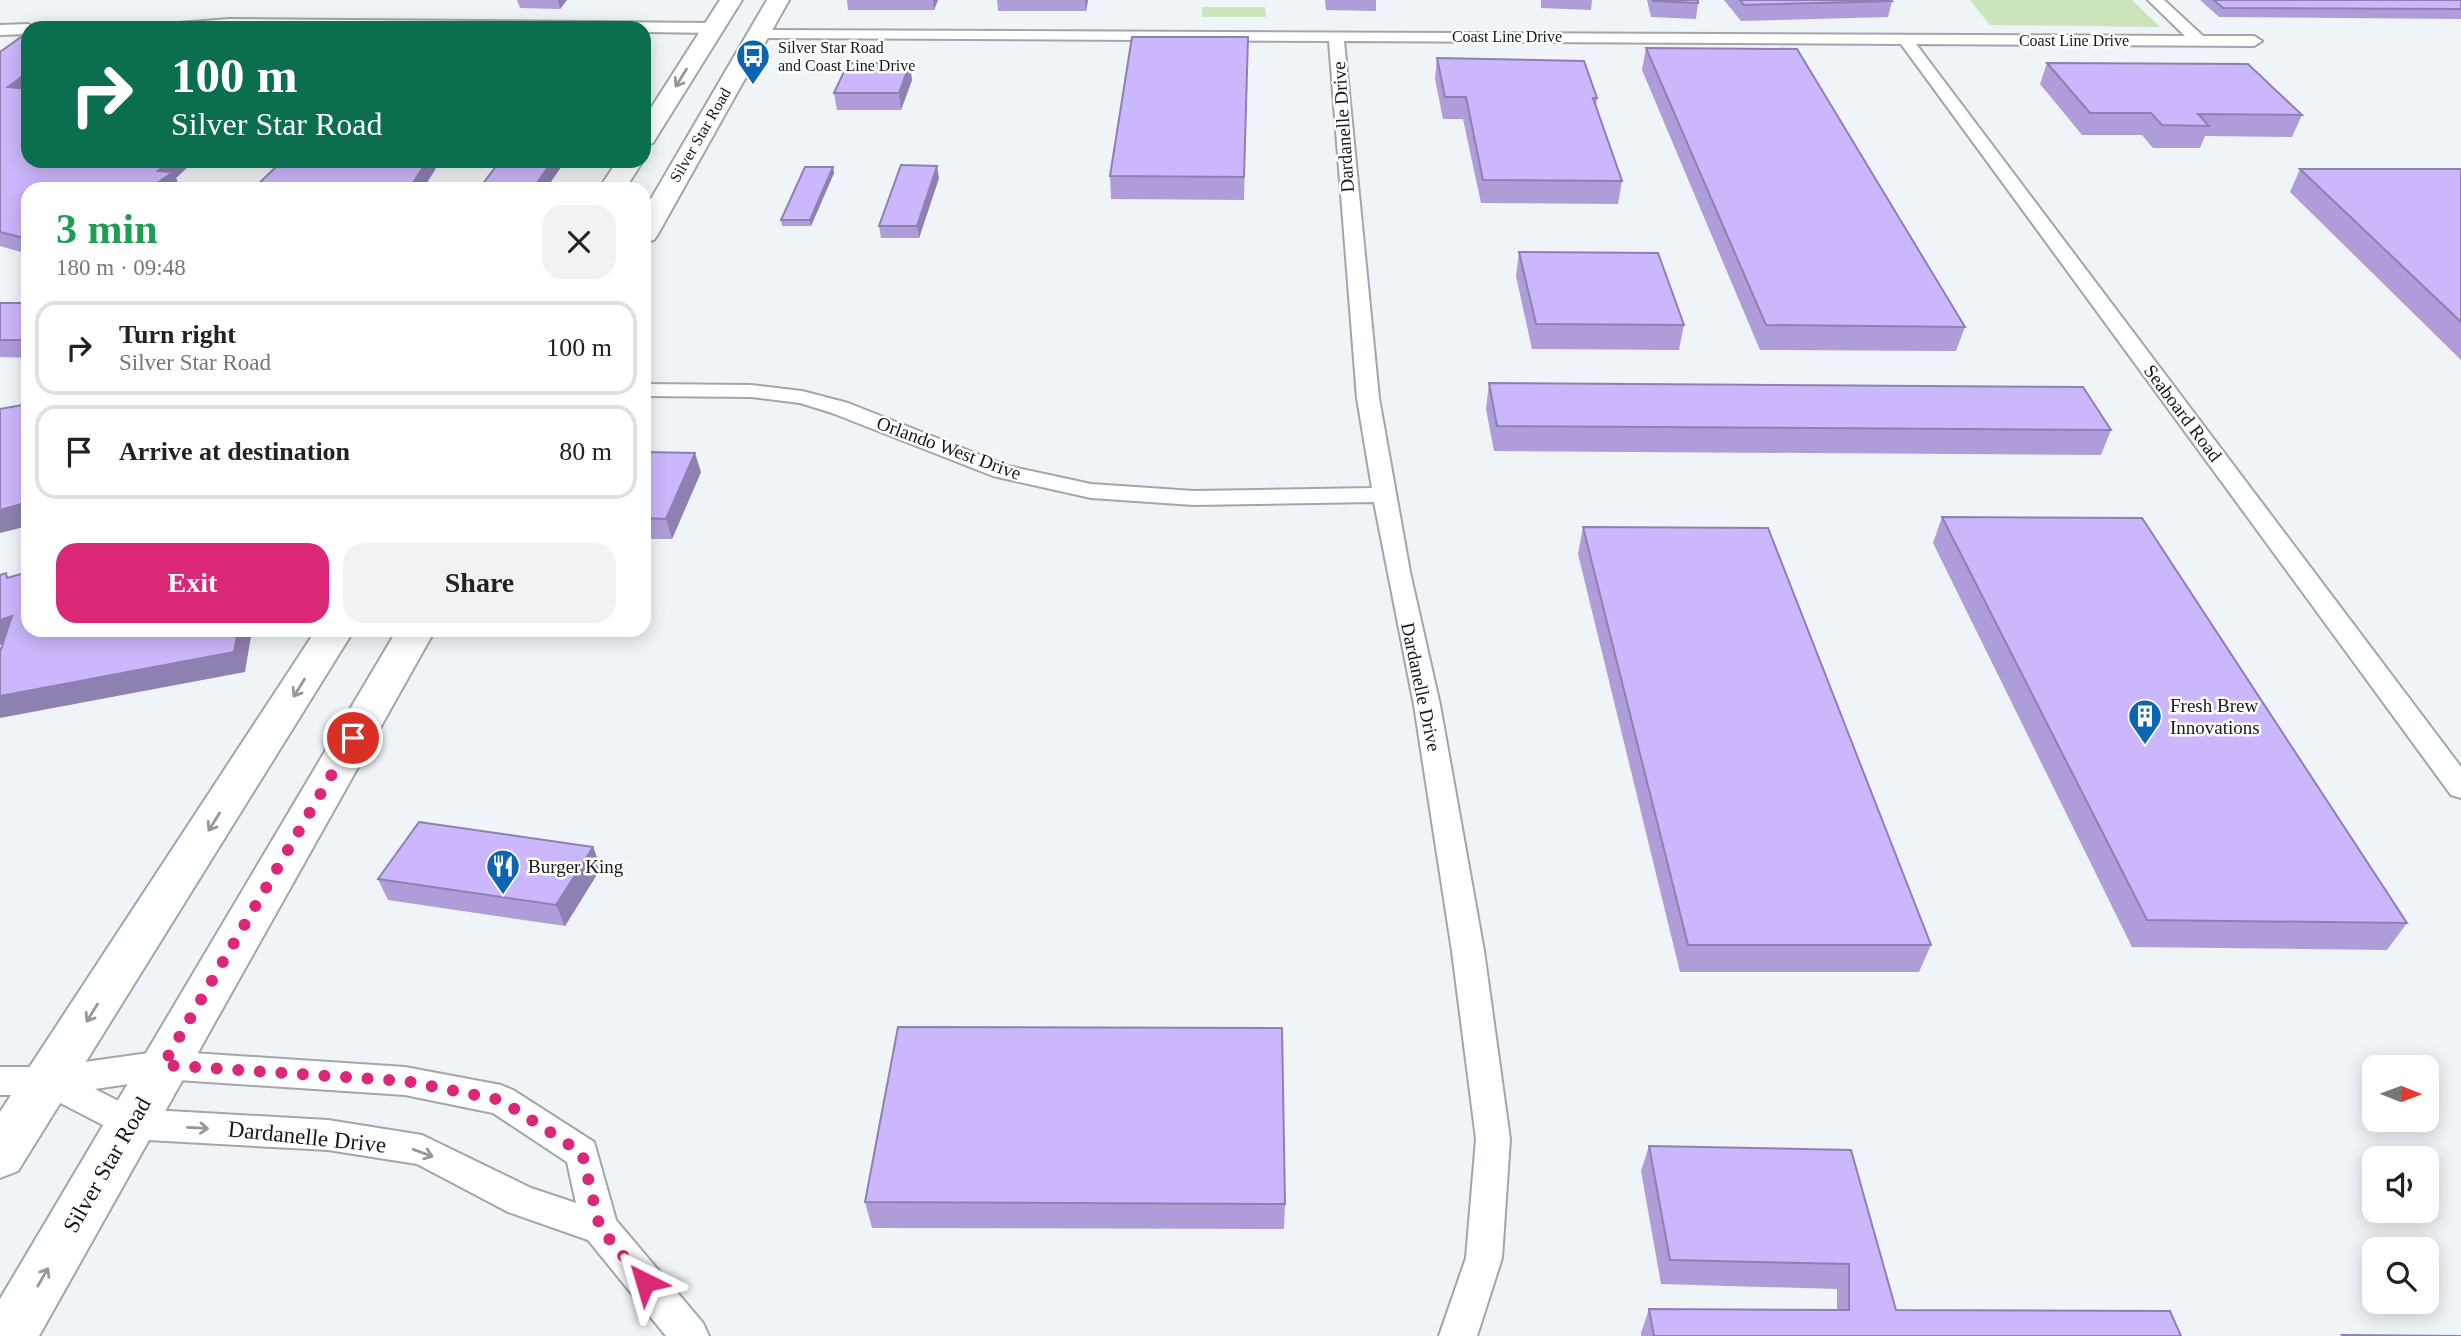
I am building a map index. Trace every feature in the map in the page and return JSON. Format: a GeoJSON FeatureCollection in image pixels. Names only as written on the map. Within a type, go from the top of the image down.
{"type":"FeatureCollection","features":[{"type":"Feature","properties":{"kind":"main road"},"geometry":{"type":"LineString","coordinates":[[651,127],[731,0]]}},
{"type":"Feature","properties":{"kind":"main road"},"geometry":{"type":"LineString","coordinates":[[751,0],[740,24],[745,29],[759,33]]}},
{"type":"Feature","properties":{"kind":"main road","name":"Silver Star Road"},"geometry":{"type":"LineString","coordinates":[[651,222],[778,0]]}},
{"type":"Feature","properties":{"kind":"main road"},"geometry":{"type":"LineString","coordinates":[[693,149],[696,106],[732,41],[710,33]]}},
{"type":"Feature","properties":{"kind":"main road"},"geometry":{"type":"LineString","coordinates":[[0,1155],[331,637]]}},
{"type":"Feature","properties":{"kind":"main road"},"geometry":{"type":"LineString","coordinates":[[341,759],[392,637]]}},
{"type":"Feature","properties":{"kind":"main road","name":"Silver Star Road"},"geometry":{"type":"LineString","coordinates":[[9,1336],[412,637]]}},
{"type":"Feature","properties":{"kind":"street"},"geometry":{"type":"LineString","coordinates":[[2155,0],[2199,41]]}},
{"type":"Feature","properties":{"kind":"street"},"geometry":{"type":"LineString","coordinates":[[0,30],[21,29]]}},
{"type":"Feature","properties":{"kind":"street"},"geometry":{"type":"LineString","coordinates":[[651,32],[710,33]]}},
{"type":"Feature","properties":{"kind":"street"},"geometry":{"type":"LineString","coordinates":[[651,37],[710,33]]}},
{"type":"Feature","properties":{"kind":"street","name":"Coast Line Drive"},"geometry":{"type":"LineString","coordinates":[[759,33],[2254,41]]}},
{"type":"Feature","properties":{"kind":"street","name":"Dardanelle Drive"},"geometry":{"type":"LineString","coordinates":[[1336,35],[1366,384],[1383,495],[1407,621],[1427,705],[1468,951],[1493,1139],[1484,1258],[1458,1336]]}},
{"type":"Feature","properties":{"kind":"street","name":"Seaboard Road"},"geometry":{"type":"LineString","coordinates":[[1905,39],[2461,788]]}},
{"type":"Feature","properties":{"kind":"street","name":"Orlando West Drive"},"geometry":{"type":"LineString","coordinates":[[651,390],[751,391],[802,397],[840,408],[1001,471],[1091,491],[1194,498],[1383,495]]}},
{"type":"Feature","properties":{"kind":"street","name":"Dardanelle Drive"},"geometry":{"type":"LineString","coordinates":[[0,1081],[50,1080],[163,1065],[405,1081],[501,1100],[582,1153],[600,1228],[690,1336]]}},
{"type":"Feature","properties":{"kind":"street","name":"Dardanelle Drive"},"geometry":{"type":"LineString","coordinates":[[50,1080],[130,1124],[328,1135],[422,1150],[521,1201],[600,1228]]}},
{"type":"Feature","properties":{"kind":"green space"},"geometry":{"type":"Polygon","coordinates":[[[1970,0],[2132,0],[2160,27],[1990,25],[1970,0]]]}},
{"type":"Feature","properties":{"kind":"green space"},"geometry":{"type":"Polygon","coordinates":[[[1202,7],[1265,7],[1266,17],[1202,17],[1202,7]]]}},
{"type":"Feature","properties":{"kind":"building"},"geometry":{"type":"Polygon","coordinates":[[[1698,0],[1698,3],[1653,1],[1698,0]]]}},
{"type":"Feature","properties":{"kind":"building"},"geometry":{"type":"Polygon","coordinates":[[[1740,0],[1891,0],[1892,1],[1744,5],[1740,0]]]}},
{"type":"Feature","properties":{"kind":"building"},"geometry":{"type":"Polygon","coordinates":[[[2214,0],[2461,0],[2461,9],[2223,8],[2214,0]]]}},
{"type":"Feature","properties":{"kind":"building"},"geometry":{"type":"Polygon","coordinates":[[[21,37],[21,77],[8,87],[21,88],[21,168],[162,168],[158,171],[173,172],[159,182],[21,182],[21,237],[0,232],[0,52],[21,37]]]}},
{"type":"Feature","properties":{"kind":"building"},"geometry":{"type":"Polygon","coordinates":[[[1132,37],[1248,37],[1244,177],[1110,176],[1132,37]]]}},
{"type":"Feature","properties":{"kind":"building"},"geometry":{"type":"Polygon","coordinates":[[[1646,48],[1797,49],[1965,327],[1766,325],[1646,48]]]}},
{"type":"Feature","properties":{"kind":"building"},"geometry":{"type":"Polygon","coordinates":[[[1437,58],[1584,61],[1597,98],[1593,98],[1622,181],[1483,180],[1466,97],[1445,97],[1437,58]]]}},
{"type":"Feature","properties":{"kind":"building"},"geometry":{"type":"Polygon","coordinates":[[[848,63],[910,63],[899,93],[834,93],[848,63]]]}},
{"type":"Feature","properties":{"kind":"building"},"geometry":{"type":"Polygon","coordinates":[[[2047,63],[2248,64],[2302,115],[2198,114],[2209,126],[2162,125],[2151,113],[2090,113],[2047,63]]]}},
{"type":"Feature","properties":{"kind":"building"},"geometry":{"type":"Polygon","coordinates":[[[901,165],[937,166],[917,226],[879,226],[901,165]]]}},
{"type":"Feature","properties":{"kind":"building"},"geometry":{"type":"Polygon","coordinates":[[[805,167],[833,167],[810,220],[781,220],[805,167]]]}},
{"type":"Feature","properties":{"kind":"building"},"geometry":{"type":"Polygon","coordinates":[[[275,168],[422,168],[414,182],[260,182],[275,168]]]}},
{"type":"Feature","properties":{"kind":"building"},"geometry":{"type":"Polygon","coordinates":[[[495,168],[547,168],[538,182],[484,182],[495,168]]]}},
{"type":"Feature","properties":{"kind":"building"},"geometry":{"type":"Polygon","coordinates":[[[2300,169],[2461,169],[2461,322],[2300,169]]]}},
{"type":"Feature","properties":{"kind":"building"},"geometry":{"type":"Polygon","coordinates":[[[1519,252],[1658,253],[1684,325],[1536,324],[1519,252]]]}},
{"type":"Feature","properties":{"kind":"building"},"geometry":{"type":"Polygon","coordinates":[[[0,303],[21,303],[21,340],[0,340],[0,303]]]}},
{"type":"Feature","properties":{"kind":"building"},"geometry":{"type":"Polygon","coordinates":[[[1489,383],[2083,387],[2111,430],[1497,426],[1489,383]]]}},
{"type":"Feature","properties":{"kind":"building"},"geometry":{"type":"Polygon","coordinates":[[[21,405],[21,504],[0,510],[0,409],[21,405]]]}},
{"type":"Feature","properties":{"kind":"building"},"geometry":{"type":"Polygon","coordinates":[[[651,452],[695,453],[666,519],[651,518],[651,452]]]}},
{"type":"Feature","properties":{"kind":"building","name":"Fresh Brew Innovations"},"geometry":{"type":"Polygon","coordinates":[[[1942,517],[2142,518],[2407,923],[2147,920],[1942,517]]]}},
{"type":"Feature","properties":{"kind":"building"},"geometry":{"type":"Polygon","coordinates":[[[1583,527],[1768,528],[1931,945],[1688,945],[1583,527]]]}},
{"type":"Feature","properties":{"kind":"building"},"geometry":{"type":"Polygon","coordinates":[[[6,573],[7,578],[21,574],[21,637],[237,637],[234,652],[0,696],[0,652],[12,616],[0,620],[0,575],[6,573]]]}},
{"type":"Feature","properties":{"kind":"building"},"geometry":{"type":"Polygon","coordinates":[[[419,822],[593,847],[556,905],[378,879],[419,822]]]}},
{"type":"Feature","properties":{"kind":"building"},"geometry":{"type":"Polygon","coordinates":[[[898,1027],[1282,1028],[1285,1204],[865,1202],[898,1027]]]}},
{"type":"Feature","properties":{"kind":"building"},"geometry":{"type":"Polygon","coordinates":[[[1649,1146],[1851,1150],[1896,1310],[2170,1311],[2181,1336],[1654,1336],[1649,1309],[1849,1310],[1849,1264],[1670,1260],[1649,1146]]]}},
{"type":"Feature","properties":{"kind":"building"},"geometry":{"type":"Polygon","coordinates":[[[2342,1335],[2461,1336],[2343,1336],[2342,1335]]]}},
{"type":"Feature","properties":{"kind":"place","name":"Silver Star Road and Coast Line Drive"},"geometry":{"type":"Point","coordinates":[753,86]}},
{"type":"Feature","properties":{"kind":"place","name":"Fresh Brew Innovations"},"geometry":{"type":"Point","coordinates":[2145,746]}},
{"type":"Feature","properties":{"kind":"place","name":"Burger King"},"geometry":{"type":"Point","coordinates":[503,896]}},
{"type":"Feature","properties":{"kind":"route"},"geometry":{"type":"LineString","coordinates":[[353,738],[163,1065],[405,1081],[501,1100],[582,1153],[600,1228],[645,1282]]}}]}
